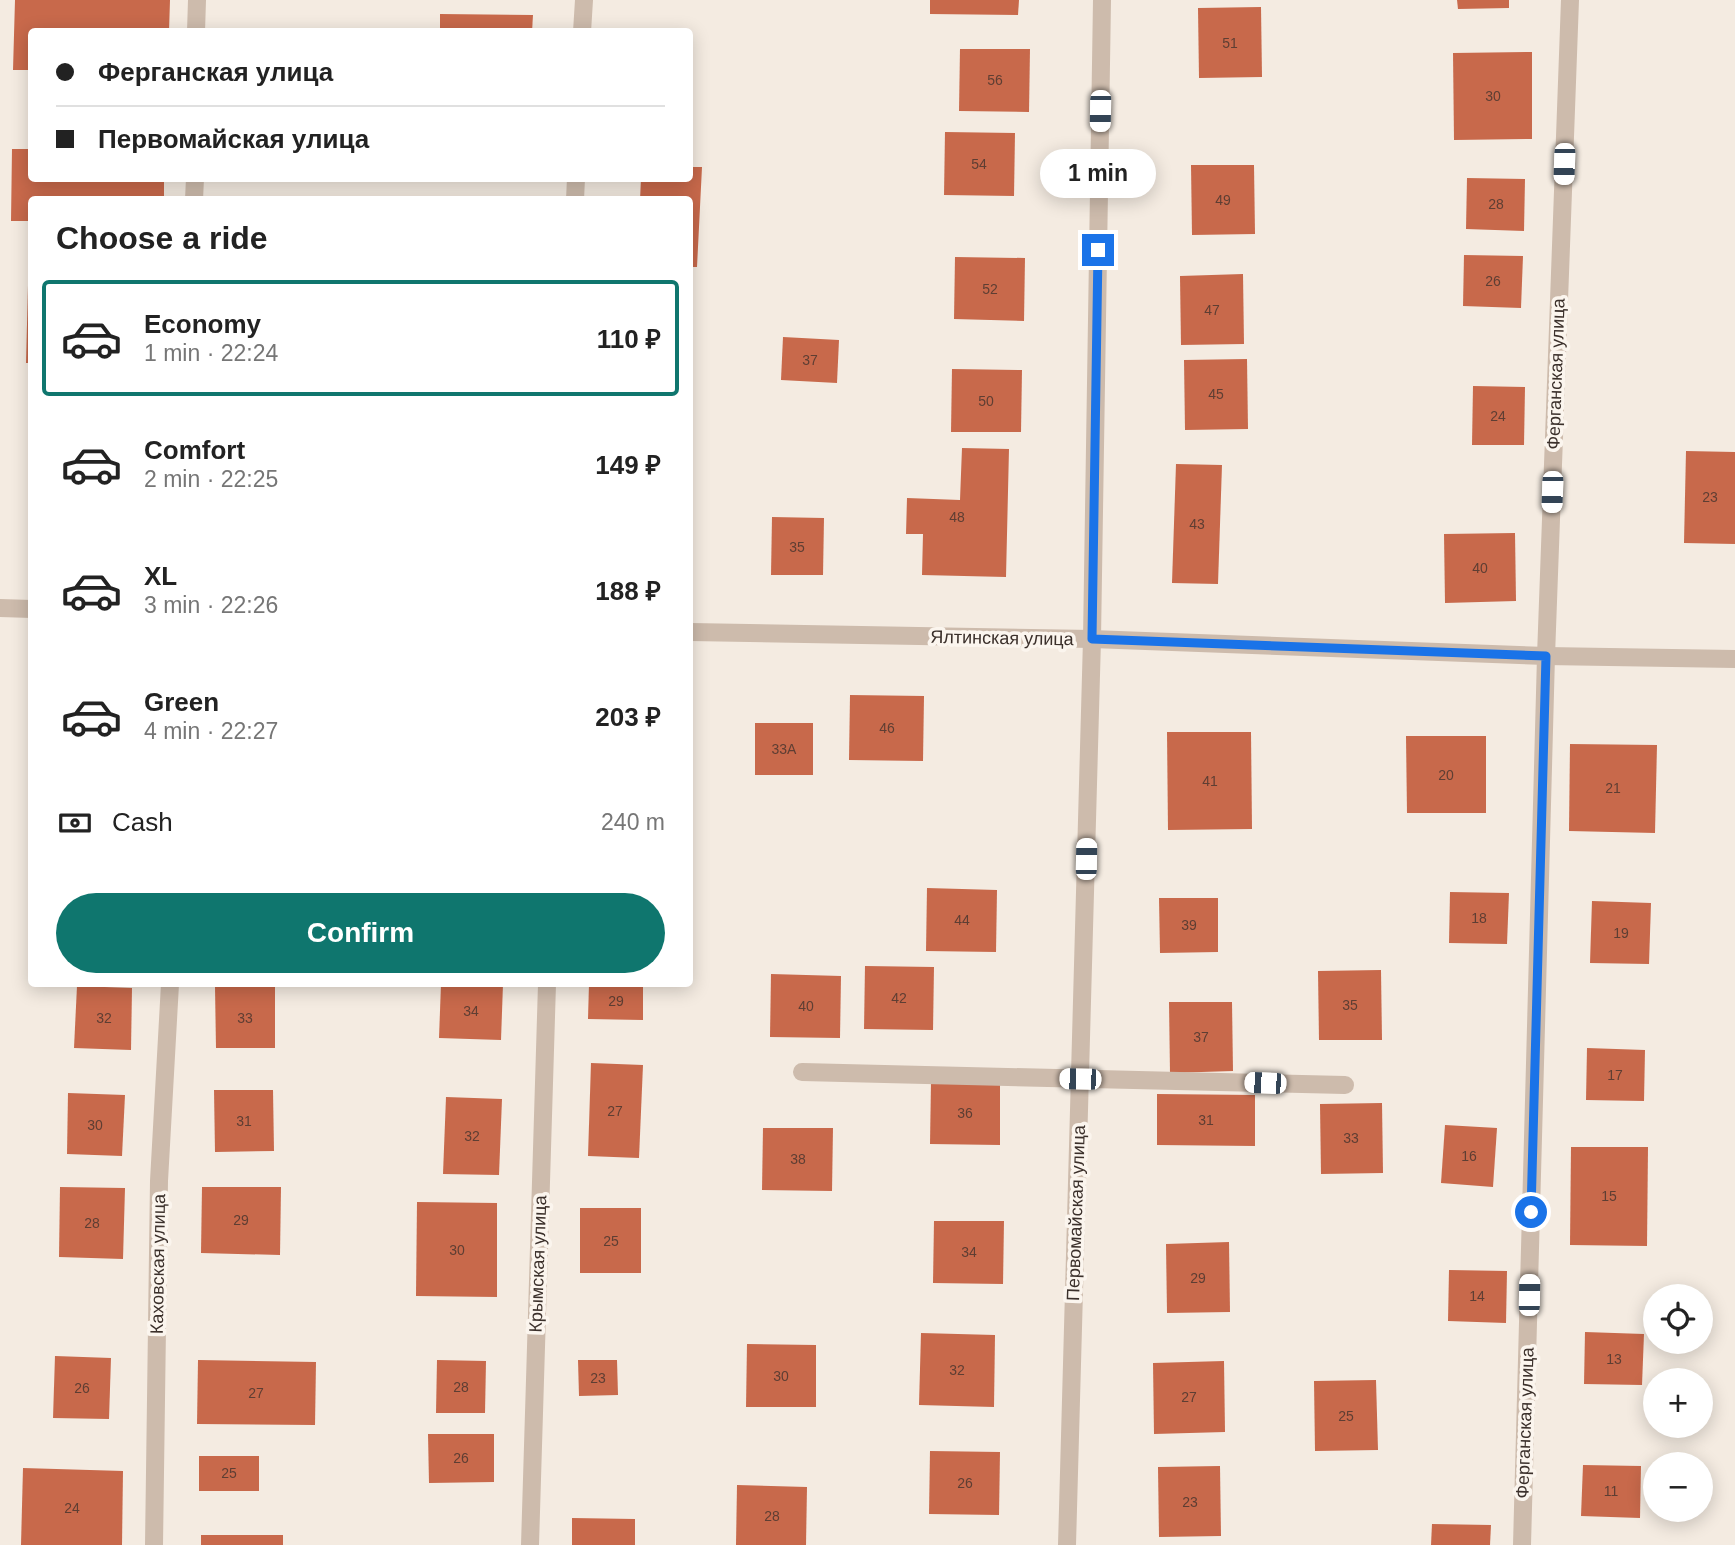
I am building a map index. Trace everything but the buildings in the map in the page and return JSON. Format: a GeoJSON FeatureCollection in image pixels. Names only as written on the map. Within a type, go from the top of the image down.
{"type":"FeatureCollection","features":[{"type":"Feature","properties":{"kind":"street"},"geometry":{"type":"LineString","coordinates":[[196,28],[197,0]]}},
{"type":"Feature","properties":{"kind":"street"},"geometry":{"type":"LineString","coordinates":[[582,28],[584,0]]}},
{"type":"Feature","properties":{"kind":"street","name":"Первомайская улица"},"geometry":{"type":"LineString","coordinates":[[1067,1545],[1092,639],[1102,0]]}},
{"type":"Feature","properties":{"kind":"street","name":"Ферганская улица"},"geometry":{"type":"LineString","coordinates":[[1522,1545],[1546,656],[1570,0]]}},
{"type":"Feature","properties":{"kind":"street"},"geometry":{"type":"LineString","coordinates":[[0,608],[28,608]]}},
{"type":"Feature","properties":{"kind":"street","name":"Ялтинская улица"},"geometry":{"type":"LineString","coordinates":[[693,632],[1092,639],[1546,656],[1735,659]]}},
{"type":"Feature","properties":{"kind":"street","name":"Каховская улица"},"geometry":{"type":"LineString","coordinates":[[153,1545],[159,1181],[170,987]]}},
{"type":"Feature","properties":{"kind":"street","name":"Крымская улица"},"geometry":{"type":"LineString","coordinates":[[530,1545],[547,987]]}},
{"type":"Feature","properties":{"kind":"street"},"geometry":{"type":"LineString","coordinates":[[802,1072],[1345,1085]]}},
{"type":"Feature","properties":{"kind":"route"},"geometry":{"type":"LineString","coordinates":[[1098,250],[1092,639],[1546,656],[1531,1212]]}}]}
